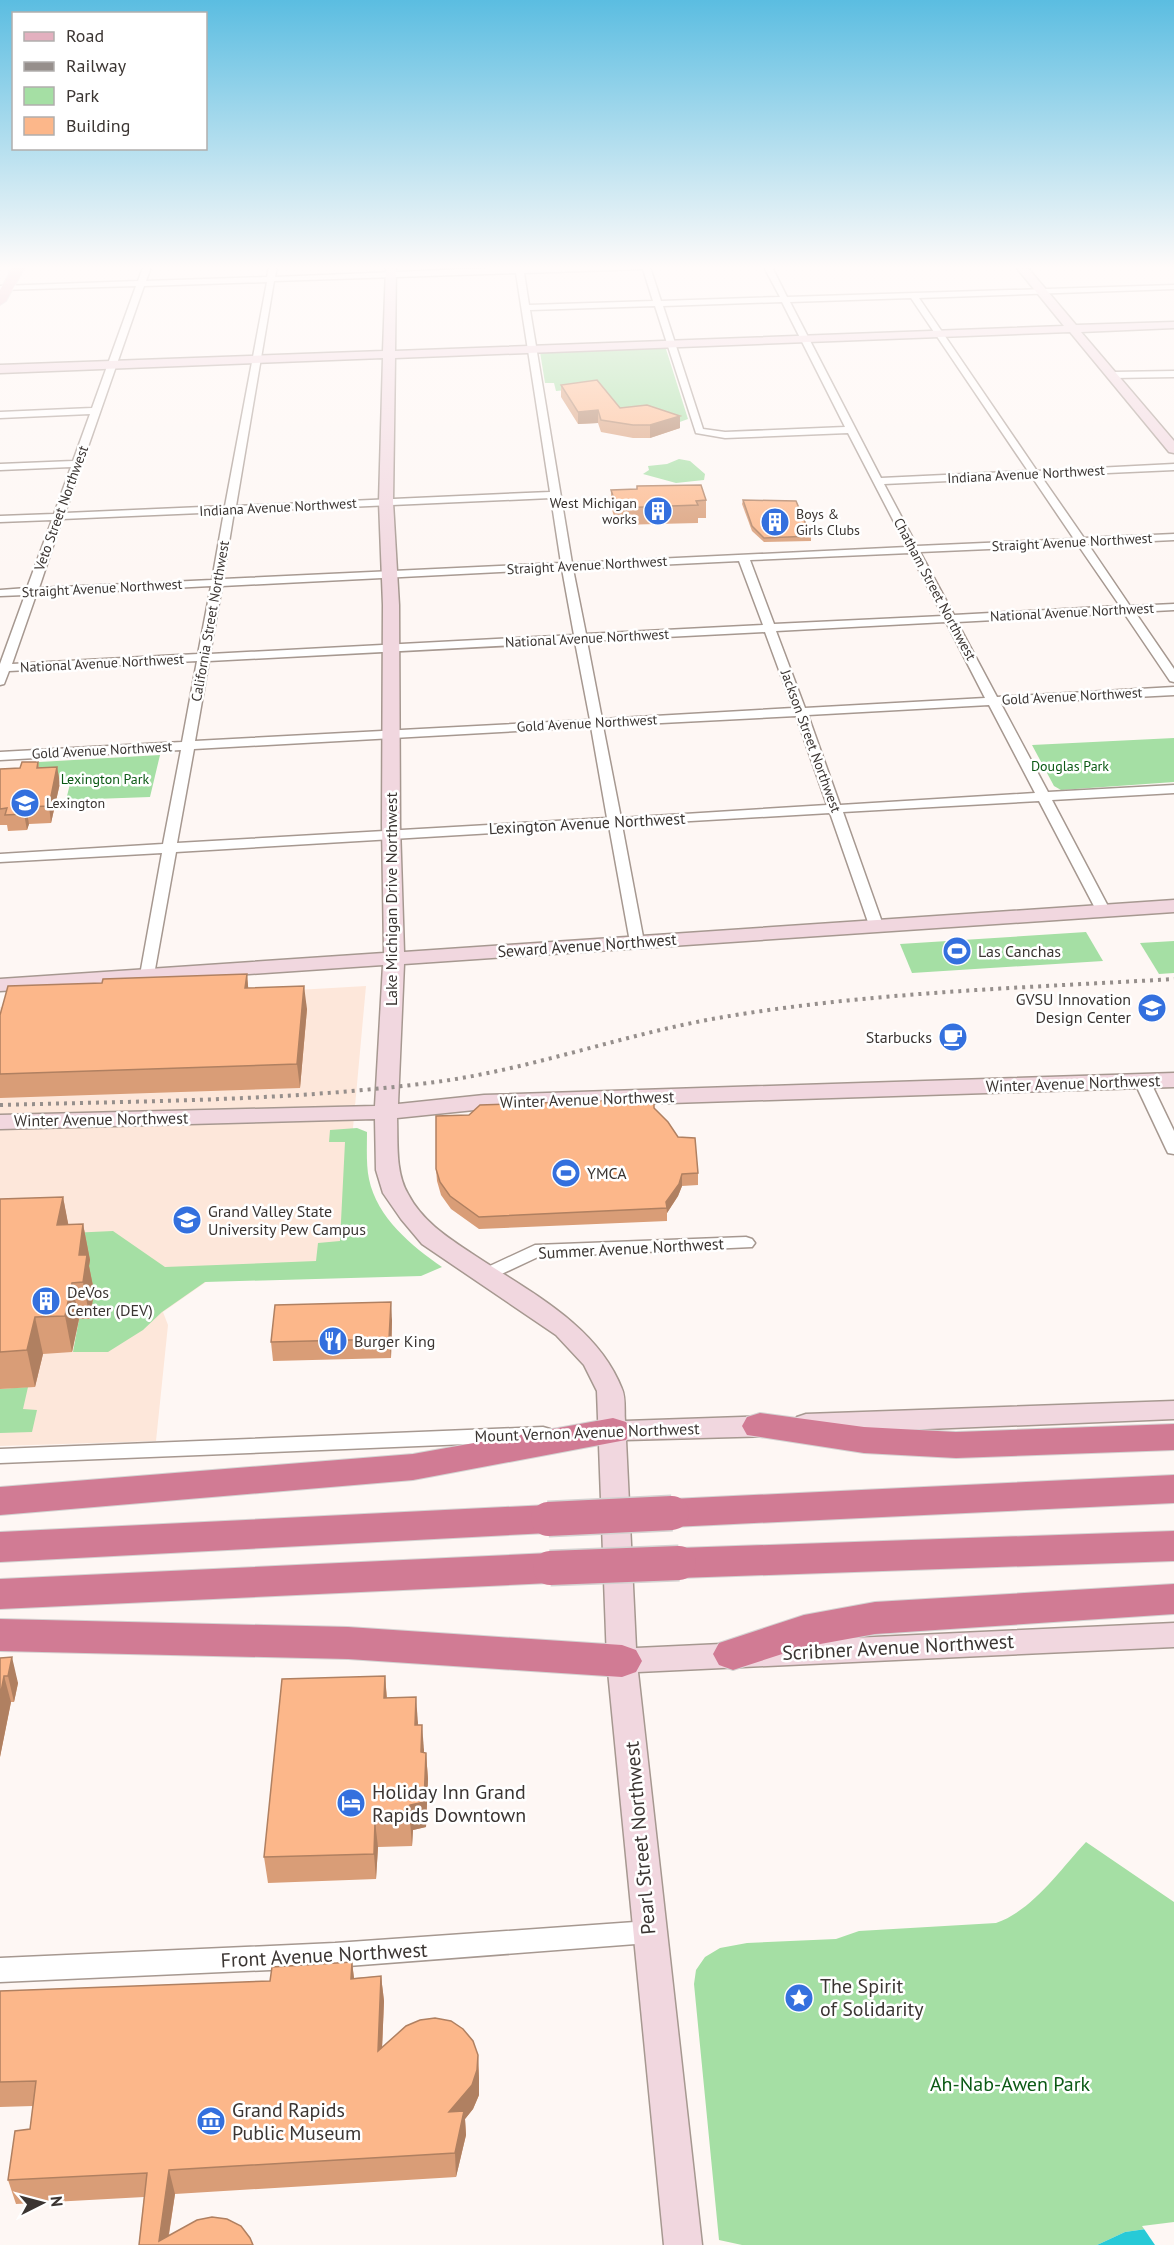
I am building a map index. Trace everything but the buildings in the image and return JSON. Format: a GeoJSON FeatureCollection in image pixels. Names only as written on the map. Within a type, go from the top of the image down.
{"type":"FeatureCollection","features":[{"type":"Feature","properties":{"kind":"highway"},"geometry":{"type":"LineString","coordinates":[[760,1426],[864,1440],[956,1445],[1174,1437]]}},
{"type":"Feature","properties":{"kind":"highway"},"geometry":{"type":"LineString","coordinates":[[0,1501],[413,1467],[613,1431]]}},
{"type":"Feature","properties":{"kind":"highway"},"geometry":{"type":"LineString","coordinates":[[0,1547],[1165,1488]]}},
{"type":"Feature","properties":{"kind":"highway"},"geometry":{"type":"LineString","coordinates":[[0,1594],[550,1568],[1174,1546]]}},
{"type":"Feature","properties":{"kind":"highway"},"geometry":{"type":"LineString","coordinates":[[733,1654],[804,1631],[875,1618],[1174,1599]]}},
{"type":"Feature","properties":{"kind":"highway"},"geometry":{"type":"LineString","coordinates":[[0,1635],[348,1643],[622,1661]]}},
{"type":"Feature","properties":{"kind":"street","name":"Veto Street Northwest"},"geometry":{"type":"LineString","coordinates":[[0,681],[2,668],[32,591],[109,372]]}},
{"type":"Feature","properties":{"kind":"street","name":"California Street Northwest"},"geometry":{"type":"LineString","coordinates":[[147,975],[254,372]]}},
{"type":"Feature","properties":{"kind":"street","name":"Lake Michigan Drive Northwest"},"geometry":{"type":"LineString","coordinates":[[390,372],[386,502],[391,648],[391,835],[394,957],[386,1112],[388,1170],[395,1193],[409,1214],[431,1238],[565,1329],[594,1360],[610,1391],[613,1431]]}},
{"type":"Feature","properties":{"kind":"street"},"geometry":{"type":"LineString","coordinates":[[537,372],[567,565],[637,942]]}},
{"type":"Feature","properties":{"kind":"street"},"geometry":{"type":"LineString","coordinates":[[679,372],[697,426],[702,432],[725,435],[851,430]]}},
{"type":"Feature","properties":{"kind":"street","name":"Chatham Street Northwest"},"geometry":{"type":"LineString","coordinates":[[821,372],[1103,910]]}},
{"type":"Feature","properties":{"kind":"street"},"geometry":{"type":"LineString","coordinates":[[965,372],[1174,678]]}},
{"type":"Feature","properties":{"kind":"street"},"geometry":{"type":"LineString","coordinates":[[1110,372],[1168,435],[1174,449]]}},
{"type":"Feature","properties":{"kind":"street"},"geometry":{"type":"LineString","coordinates":[[1113,375],[1174,374]]}},
{"type":"Feature","properties":{"kind":"street"},"geometry":{"type":"LineString","coordinates":[[0,415],[95,411]]}},
{"type":"Feature","properties":{"kind":"street"},"geometry":{"type":"LineString","coordinates":[[0,467],[77,464]]}},
{"type":"Feature","properties":{"kind":"street","name":"Indiana Avenue Northwest"},"geometry":{"type":"LineString","coordinates":[[878,480],[1174,467]]}},
{"type":"Feature","properties":{"kind":"street","name":"Indiana Avenue Northwest"},"geometry":{"type":"LineString","coordinates":[[0,519],[555,495]]}},
{"type":"Feature","properties":{"kind":"street","name":"Straight Avenue Northwest"},"geometry":{"type":"LineString","coordinates":[[0,593],[1174,537]]}},
{"type":"Feature","properties":{"kind":"street","name":"Jackson Street Northwest"},"geometry":{"type":"LineString","coordinates":[[743,557],[836,808],[876,925]]}},
{"type":"Feature","properties":{"kind":"street","name":"National Avenue Northwest"},"geometry":{"type":"LineString","coordinates":[[2,668],[1174,607]]}},
{"type":"Feature","properties":{"kind":"street","name":"Gold Avenue Northwest"},"geometry":{"type":"LineString","coordinates":[[0,756],[1174,691]]}},
{"type":"Feature","properties":{"kind":"street","name":"Lexington Avenue Northwest"},"geometry":{"type":"LineString","coordinates":[[0,858],[1174,789]]}},
{"type":"Feature","properties":{"kind":"street","name":"Seward Avenue Northwest"},"geometry":{"type":"LineString","coordinates":[[0,984],[1174,906]]}},
{"type":"Feature","properties":{"kind":"street","name":"Winter Avenue Northwest"},"geometry":{"type":"LineString","coordinates":[[0,1122],[386,1112],[484,1102],[1174,1080]]}},
{"type":"Feature","properties":{"kind":"street"},"geometry":{"type":"LineString","coordinates":[[1142,1081],[1174,1149]]}},
{"type":"Feature","properties":{"kind":"street","name":"Summer Avenue Northwest"},"geometry":{"type":"LineString","coordinates":[[486,1275],[535,1251],[746,1243]]}},
{"type":"Feature","properties":{"kind":"street","name":"Mount Vernon Avenue Northwest"},"geometry":{"type":"LineString","coordinates":[[0,1456],[1174,1410]]}},
{"type":"Feature","properties":{"kind":"street","name":"Pearl Street Northwest"},"geometry":{"type":"LineString","coordinates":[[613,1431],[622,1661],[683,2245]]}},
{"type":"Feature","properties":{"kind":"street","name":"Scribner Avenue Northwest"},"geometry":{"type":"LineString","coordinates":[[622,1661],[1174,1635]]}},
{"type":"Feature","properties":{"kind":"street","name":"Front Avenue Northwest"},"geometry":{"type":"LineString","coordinates":[[0,1970],[335,1955],[649,1932]]}},
{"type":"Feature","properties":{"kind":"shaded area","name":"Grand Valley State University Pew Campus"},"geometry":{"type":"Polygon","coordinates":[[[366,986],[353,1128],[352,1155],[358,1197],[419,1266],[216,1275],[163,1312],[168,1325],[156,1441],[0,1446],[0,1007],[366,986]]]}},
{"type":"Feature","properties":{"kind":"green space"},"geometry":{"type":"Polygon","coordinates":[[[543,372],[673,372],[688,419],[677,423],[624,420],[590,388],[556,391],[554,383],[545,383],[543,372]]]}},
{"type":"Feature","properties":{"kind":"green space"},"geometry":{"type":"Polygon","coordinates":[[[679,459],[690,461],[705,474],[704,480],[676,483],[643,474],[649,470],[648,466],[667,464],[679,459]]]}},
{"type":"Feature","properties":{"kind":"green space","name":"Douglas Park"},"geometry":{"type":"Polygon","coordinates":[[[1174,738],[1174,782],[1061,790],[1054,786],[1032,745],[1174,738]]]}},
{"type":"Feature","properties":{"kind":"green space","name":"Lexington Park"},"geometry":{"type":"Polygon","coordinates":[[[160,755],[150,797],[66,800],[70,784],[22,763],[160,755]]]}},
{"type":"Feature","properties":{"kind":"green space"},"geometry":{"type":"Polygon","coordinates":[[[1086,932],[1103,961],[912,973],[900,944],[1086,932]]]}},
{"type":"Feature","properties":{"kind":"green space"},"geometry":{"type":"Polygon","coordinates":[[[1174,941],[1174,973],[1159,974],[1140,943],[1174,941]]]}},
{"type":"Feature","properties":{"kind":"green space"},"geometry":{"type":"Polygon","coordinates":[[[357,1128],[367,1132],[368,1174],[373,1193],[380,1206],[397,1230],[442,1267],[421,1276],[205,1282],[162,1312],[143,1330],[108,1352],[73,1352],[79,1319],[70,1233],[113,1231],[165,1267],[316,1261],[318,1243],[340,1241],[345,1142],[329,1142],[330,1130],[357,1128]]]}},
{"type":"Feature","properties":{"kind":"green space"},"geometry":{"type":"Polygon","coordinates":[[[28,1387],[23,1409],[37,1410],[32,1432],[0,1433],[0,1389],[28,1387]]]}},
{"type":"Feature","properties":{"kind":"green space","name":"Ah-Nab-Awen Park"},"geometry":{"type":"Polygon","coordinates":[[[1086,1842],[1174,1902],[1174,2225],[1125,2232],[1097,2245],[742,2245],[719,2240],[694,1984],[696,1970],[705,1957],[720,1948],[747,1943],[836,1939],[859,1931],[996,1923],[1022,1909],[1034,1899],[1086,1842]]]}},
{"type":"Feature","properties":{"kind":"water"},"geometry":{"type":"Polygon","coordinates":[[[1174,2225],[1174,2245],[1097,2245],[1125,2232],[1174,2225]]]}},
{"type":"Feature","properties":{"kind":"pier"},"geometry":{"type":"Polygon","coordinates":[[[1174,2222],[1174,2245],[1155,2245],[1142,2226],[1174,2222]]]}},
{"type":"Feature","properties":{"kind":"railway"},"geometry":{"type":"LineString","coordinates":[[0,1105],[268,1097],[375,1089],[428,1083],[501,1070],[681,1025],[774,1009],[945,992],[1174,979]]}},
{"type":"Feature","properties":{"kind":"place","name":"West Michigan works"},"geometry":{"type":"Point","coordinates":[658,511]}},
{"type":"Feature","properties":{"kind":"place","name":"Boys & Girls Clubs"},"geometry":{"type":"Point","coordinates":[775,522]}},
{"type":"Feature","properties":{"kind":"place","name":"Lexington"},"geometry":{"type":"Point","coordinates":[25,803]}},
{"type":"Feature","properties":{"kind":"place","name":"Las Canchas"},"geometry":{"type":"Point","coordinates":[957,951]}},
{"type":"Feature","properties":{"kind":"place","name":"GVSU Innovation Design Center"},"geometry":{"type":"Point","coordinates":[1152,1008]}},
{"type":"Feature","properties":{"kind":"place","name":"Starbucks"},"geometry":{"type":"Point","coordinates":[953,1037]}},
{"type":"Feature","properties":{"kind":"place","name":"YMCA"},"geometry":{"type":"Point","coordinates":[566,1173]}},
{"type":"Feature","properties":{"kind":"place","name":"Grand Valley State University Pew Campus"},"geometry":{"type":"Point","coordinates":[187,1220]}},
{"type":"Feature","properties":{"kind":"place","name":"DeVos Center (DEV)"},"geometry":{"type":"Point","coordinates":[46,1301]}},
{"type":"Feature","properties":{"kind":"place","name":"Burger King"},"geometry":{"type":"Point","coordinates":[333,1341]}},
{"type":"Feature","properties":{"kind":"place","name":"Holiday Inn Grand Rapids Downtown"},"geometry":{"type":"Point","coordinates":[351,1803]}},
{"type":"Feature","properties":{"kind":"place","name":"The Spirit of Solidarity"},"geometry":{"type":"Point","coordinates":[799,1998]}},
{"type":"Feature","properties":{"kind":"place","name":"Grand Rapids Public Museum"},"geometry":{"type":"Point","coordinates":[211,2121]}}]}
